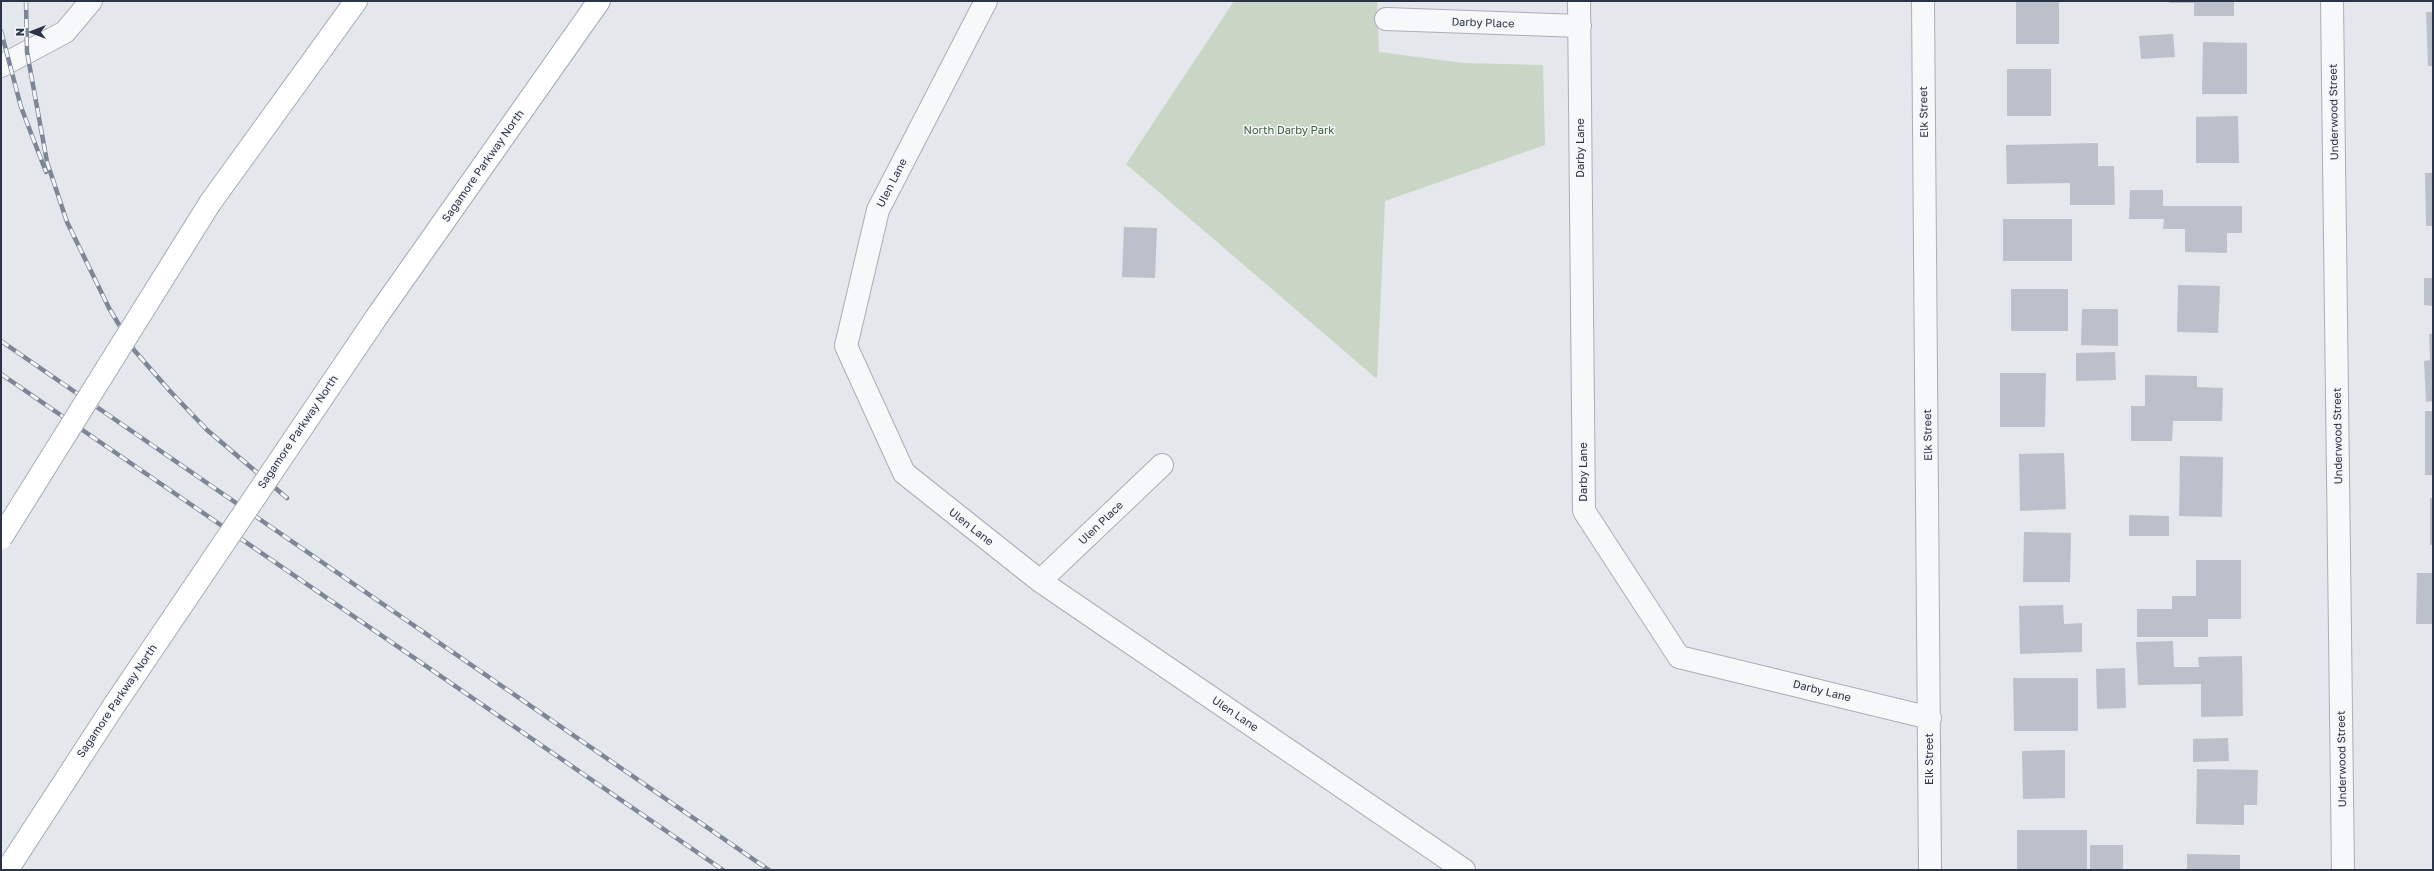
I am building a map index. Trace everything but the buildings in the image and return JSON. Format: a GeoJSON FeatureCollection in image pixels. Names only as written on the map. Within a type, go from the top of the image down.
{"type":"FeatureCollection","features":[{"type":"Feature","properties":{"kind":"main road"},"geometry":{"type":"LineString","coordinates":[[1,538],[210,203],[356,1]]}},
{"type":"Feature","properties":{"kind":"main road","name":"Sagamore Parkway North"},"geometry":{"type":"LineString","coordinates":[[7,870],[115,704],[378,315],[599,1]]}},
{"type":"Feature","properties":{"kind":"street"},"geometry":{"type":"LineString","coordinates":[[1,66],[65,32],[91,1]]}},
{"type":"Feature","properties":{"kind":"street","name":"Ulen Lane"},"geometry":{"type":"LineString","coordinates":[[986,1],[878,210],[846,346],[904,473],[1040,581],[1464,870]]}},
{"type":"Feature","properties":{"kind":"street","name":"Darby Lane"},"geometry":{"type":"LineString","coordinates":[[1579,1],[1584,511],[1679,657],[1930,718]]}},
{"type":"Feature","properties":{"kind":"street","name":"Elk Street"},"geometry":{"type":"LineString","coordinates":[[1923,1],[1930,718],[1930,870]]}},
{"type":"Feature","properties":{"kind":"street","name":"Underwood Street"},"geometry":{"type":"LineString","coordinates":[[2332,1],[2343,870]]}},
{"type":"Feature","properties":{"kind":"street","name":"Darby Place"},"geometry":{"type":"LineString","coordinates":[[1386,19],[1580,26]]}},
{"type":"Feature","properties":{"kind":"street","name":"Ulen Place"},"geometry":{"type":"LineString","coordinates":[[1040,581],[1162,465]]}},
{"type":"Feature","properties":{"kind":"green space","name":"North Darby Park"},"geometry":{"type":"Polygon","coordinates":[[[1234,1],[1377,1],[1379,52],[1464,63],[1543,65],[1545,145],[1385,201],[1377,379],[1126,164],[1234,1]]]}},
{"type":"Feature","properties":{"kind":"railway"},"geometry":{"type":"LineString","coordinates":[[26,1],[27,52],[47,162],[67,222],[109,308],[134,350],[169,390],[207,430],[287,498]]}},
{"type":"Feature","properties":{"kind":"railway"},"geometry":{"type":"LineString","coordinates":[[1,31],[21,107],[46,172]]}},
{"type":"Feature","properties":{"kind":"railway"},"geometry":{"type":"LineString","coordinates":[[1,341],[769,870]]}},
{"type":"Feature","properties":{"kind":"railway"},"geometry":{"type":"LineString","coordinates":[[1,374],[723,870]]}}]}
